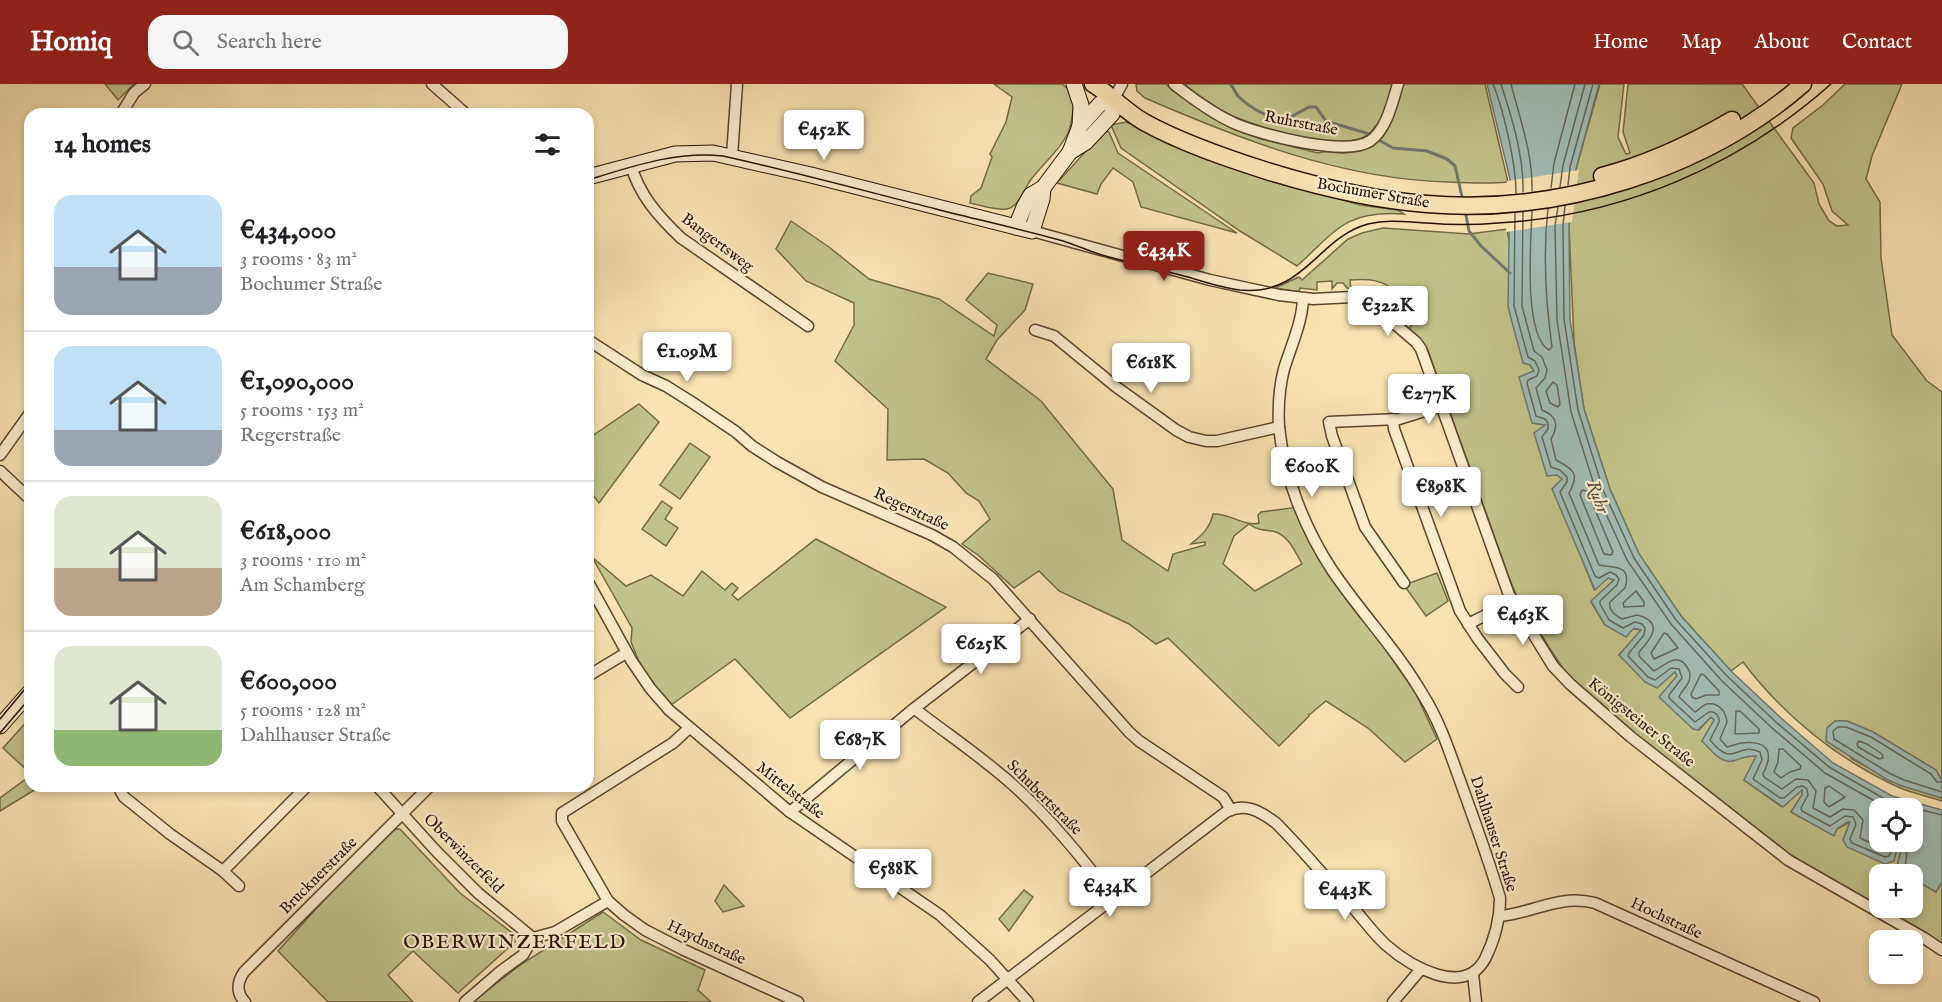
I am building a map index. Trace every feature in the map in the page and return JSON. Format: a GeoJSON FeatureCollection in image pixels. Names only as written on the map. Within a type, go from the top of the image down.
{"type":"FeatureCollection","features":[{"type":"Feature","properties":{"kind":"main road","name":"Bochumer Straße"},"geometry":{"type":"LineString","coordinates":[[1094,84],[1118,91],[1211,139],[1291,167],[1429,199],[1520,192],[1576,182],[1614,172],[1651,160],[1688,144],[1803,84]]}},
{"type":"Feature","properties":{"kind":"main road","name":"Bochumer Straße"},"geometry":{"type":"LineString","coordinates":[[1775,99],[1786,84]]}},
{"type":"Feature","properties":{"kind":"street"},"geometry":{"type":"LineString","coordinates":[[125,108],[135,93],[145,84]]}},
{"type":"Feature","properties":{"kind":"street"},"geometry":{"type":"LineString","coordinates":[[432,84],[459,108]]}},
{"type":"Feature","properties":{"kind":"street"},"geometry":{"type":"LineString","coordinates":[[732,156],[737,84]]}},
{"type":"Feature","properties":{"kind":"street"},"geometry":{"type":"LineString","coordinates":[[1016,227],[1031,195],[1042,188],[1070,152],[1080,126],[1081,105],[1074,84]]}},
{"type":"Feature","properties":{"kind":"street","name":"Ruhrstraße"},"geometry":{"type":"LineString","coordinates":[[1174,84],[1210,111],[1236,124],[1260,132],[1345,147],[1355,147],[1374,137],[1387,116],[1398,84]]}},
{"type":"Feature","properties":{"kind":"street"},"geometry":{"type":"LineString","coordinates":[[1080,126],[1100,105],[1118,91]]}},
{"type":"Feature","properties":{"kind":"street"},"geometry":{"type":"LineString","coordinates":[[1070,152],[1086,142],[1112,114],[1118,91]]}},
{"type":"Feature","properties":{"kind":"street"},"geometry":{"type":"LineString","coordinates":[[594,175],[685,152],[732,156],[1032,231],[1210,280],[1303,299]]}},
{"type":"Feature","properties":{"kind":"street","name":"Bangertsweg"},"geometry":{"type":"LineString","coordinates":[[631,165],[635,180],[643,195],[664,222],[681,238],[808,326]]}},
{"type":"Feature","properties":{"kind":"street"},"geometry":{"type":"LineString","coordinates":[[1032,231],[1040,206],[1042,188]]}},
{"type":"Feature","properties":{"kind":"street","name":"Königsteiner Straße"},"geometry":{"type":"LineString","coordinates":[[1303,299],[1372,296],[1383,303],[1396,325],[1421,349],[1512,602],[1559,673],[1631,737],[1788,860],[1942,950]]}},
{"type":"Feature","properties":{"kind":"street","name":"Dahlhauser Straße"},"geometry":{"type":"LineString","coordinates":[[1303,299],[1302,312],[1279,394],[1279,427],[1286,465],[1307,528],[1334,573],[1410,673],[1424,695],[1447,745],[1500,898],[1500,916],[1490,950],[1482,965],[1473,974]]}},
{"type":"Feature","properties":{"kind":"street"},"geometry":{"type":"LineString","coordinates":[[1035,330],[1054,336],[1115,386],[1176,430],[1190,437],[1217,441],[1279,427]]}},
{"type":"Feature","properties":{"kind":"street","name":"Regerstraße"},"geometry":{"type":"LineString","coordinates":[[594,344],[642,375],[666,386],[777,462],[822,487],[932,535],[953,547],[993,579],[1129,732],[1223,797],[1231,810]]}},
{"type":"Feature","properties":{"kind":"street"},"geometry":{"type":"LineString","coordinates":[[1404,583],[1362,521],[1329,422],[1407,417],[1441,406]]}},
{"type":"Feature","properties":{"kind":"street"},"geometry":{"type":"LineString","coordinates":[[1393,419],[1394,429],[1460,611],[1504,674],[1518,687]]}},
{"type":"Feature","properties":{"kind":"street"},"geometry":{"type":"LineString","coordinates":[[0,455],[24,421]]}},
{"type":"Feature","properties":{"kind":"street"},"geometry":{"type":"LineString","coordinates":[[0,471],[24,493]]}},
{"type":"Feature","properties":{"kind":"street","name":"Mittelstraße"},"geometry":{"type":"LineString","coordinates":[[594,596],[604,618],[650,688],[689,728],[790,812],[940,915],[990,960],[1028,1002]]}},
{"type":"Feature","properties":{"kind":"street"},"geometry":{"type":"LineString","coordinates":[[1468,624],[1512,602]]}},
{"type":"Feature","properties":{"kind":"street"},"geometry":{"type":"LineString","coordinates":[[790,812],[915,709],[1030,619]]}},
{"type":"Feature","properties":{"kind":"street"},"geometry":{"type":"LineString","coordinates":[[594,672],[626,653]]}},
{"type":"Feature","properties":{"kind":"street"},"geometry":{"type":"LineString","coordinates":[[0,726],[24,699]]}},
{"type":"Feature","properties":{"kind":"street","name":"Schubertstraße"},"geometry":{"type":"LineString","coordinates":[[915,709],[1005,778],[1033,804],[1081,856],[1113,898]]}},
{"type":"Feature","properties":{"kind":"street"},"geometry":{"type":"LineString","coordinates":[[465,1002],[501,971],[524,955],[533,938],[555,932],[608,901],[562,820],[562,813],[673,743],[689,728]]}},
{"type":"Feature","properties":{"kind":"street"},"geometry":{"type":"LineString","coordinates":[[121,792],[124,797],[170,834],[223,871],[239,886]]}},
{"type":"Feature","properties":{"kind":"street"},"geometry":{"type":"LineString","coordinates":[[223,871],[301,792]]}},
{"type":"Feature","properties":{"kind":"street","name":"Oberwinzerfeld"},"geometry":{"type":"LineString","coordinates":[[383,792],[478,893],[533,938]]}},
{"type":"Feature","properties":{"kind":"street","name":"Brucknerstraße"},"geometry":{"type":"LineString","coordinates":[[245,1002],[239,992],[239,979],[244,972],[424,792]]}},
{"type":"Feature","properties":{"kind":"street"},"geometry":{"type":"LineString","coordinates":[[978,1002],[1231,810],[1242,807],[1263,813],[1276,823],[1382,941],[1401,957],[1435,974],[1458,977],[1473,974],[1476,1002]]}},
{"type":"Feature","properties":{"kind":"street","name":"Hochstraße"},"geometry":{"type":"LineString","coordinates":[[1500,916],[1562,901],[1578,900],[1595,903],[1814,1002]]}},
{"type":"Feature","properties":{"kind":"street","name":"Haydnstraße"},"geometry":{"type":"LineString","coordinates":[[608,901],[652,934],[798,1002]]}},
{"type":"Feature","properties":{"kind":"street"},"geometry":{"type":"LineString","coordinates":[[1393,1002],[1421,969]]}},
{"type":"Feature","properties":{"kind":"green space"},"geometry":{"type":"Polygon","coordinates":[[[105,84],[134,84],[118,100],[105,84]]]}},
{"type":"Feature","properties":{"kind":"green space"},"geometry":{"type":"Polygon","coordinates":[[[994,84],[1062,84],[1069,90],[1075,102],[1070,129],[1064,140],[1030,181],[1018,202],[1007,209],[993,209],[970,203],[971,196],[981,188],[992,157],[990,154],[1006,122],[1012,97],[994,84]]]}},
{"type":"Feature","properties":{"kind":"green space"},"geometry":{"type":"Polygon","coordinates":[[[1136,84],[1166,84],[1209,116],[1261,139],[1318,153],[1343,153],[1364,148],[1383,136],[1375,126],[1365,136],[1349,141],[1305,138],[1281,132],[1226,113],[1184,84],[1485,84],[1508,182],[1470,183],[1408,179],[1369,174],[1293,155],[1181,114],[1145,98],[1137,91],[1136,84]]]}},
{"type":"Feature","properties":{"kind":"green space"},"geometry":{"type":"Polygon","coordinates":[[[1600,84],[1624,84],[1618,137],[1626,154],[1630,153],[1623,132],[1628,84],[1742,84],[1814,183],[1819,204],[1829,221],[1837,226],[1848,225],[1832,211],[1823,184],[1791,138],[1793,128],[1823,105],[1845,84],[1902,84],[1872,156],[1866,179],[1880,202],[1881,258],[1892,335],[1927,381],[1942,392],[1942,781],[1936,770],[1873,732],[1847,721],[1835,721],[1827,728],[1852,759],[1902,786],[1942,798],[1942,801],[1898,787],[1875,776],[1833,749],[1776,700],[1743,662],[1731,671],[1681,616],[1639,554],[1610,489],[1584,409],[1574,342],[1569,226],[1576,169],[1600,84]]]}},
{"type":"Feature","properties":{"kind":"green space"},"geometry":{"type":"Polygon","coordinates":[[[1126,122],[1306,189],[1360,205],[1398,210],[1404,214],[1384,214],[1354,219],[1332,233],[1297,266],[1240,231],[1121,148],[1111,125],[1126,122]]]}},
{"type":"Feature","properties":{"kind":"green space"},"geometry":{"type":"Polygon","coordinates":[[[1105,130],[1109,132],[1118,153],[1237,233],[1141,207],[1133,182],[1113,168],[1101,184],[1097,194],[1057,183],[1105,130]]]}},
{"type":"Feature","properties":{"kind":"green space"},"geometry":{"type":"Polygon","coordinates":[[[791,221],[829,247],[869,279],[939,299],[994,336],[997,325],[966,300],[988,273],[1033,284],[1025,310],[997,340],[986,359],[1041,401],[1113,489],[1122,540],[1168,571],[1173,554],[1205,545],[1205,542],[1191,544],[1205,531],[1213,514],[1254,524],[1259,523],[1258,515],[1261,512],[1299,507],[1387,652],[1415,692],[1437,739],[1405,762],[1368,728],[1326,701],[1308,714],[1309,716],[1279,746],[1168,638],[1156,644],[1129,624],[1059,591],[1039,571],[1014,588],[978,555],[962,544],[990,519],[979,501],[966,493],[948,473],[924,459],[887,460],[888,409],[835,361],[854,325],[854,303],[806,281],[776,249],[791,221]],[[1249,524],[1234,536],[1223,564],[1255,591],[1302,564],[1290,544],[1282,536],[1249,524]]]}},
{"type":"Feature","properties":{"kind":"green space"},"geometry":{"type":"Polygon","coordinates":[[[1383,228],[1469,234],[1507,229],[1530,365],[1534,371],[1520,377],[1545,425],[1547,475],[1557,475],[1562,479],[1572,534],[1594,589],[1608,578],[1614,580],[1591,602],[1605,625],[1641,630],[1619,655],[1675,672],[1677,676],[1660,697],[1699,730],[1711,717],[1714,720],[1702,741],[1733,761],[1741,757],[1757,756],[1744,780],[1782,807],[1803,789],[1802,795],[1791,812],[1834,835],[1837,829],[1850,822],[1843,840],[1869,845],[1869,852],[1901,852],[1898,864],[1869,864],[1869,905],[1804,865],[1628,729],[1568,676],[1519,601],[1427,348],[1409,328],[1415,322],[1397,294],[1384,284],[1364,279],[1350,280],[1351,289],[1343,283],[1337,283],[1332,289],[1332,281],[1317,282],[1317,290],[1300,288],[1299,292],[1275,288],[1299,277],[1302,280],[1348,239],[1383,228]]]}},
{"type":"Feature","properties":{"kind":"green space"},"geometry":{"type":"Polygon","coordinates":[[[639,404],[659,422],[599,503],[594,496],[594,435],[639,404]]]}},
{"type":"Feature","properties":{"kind":"green space"},"geometry":{"type":"Polygon","coordinates":[[[690,443],[710,457],[680,499],[660,485],[690,443]]]}},
{"type":"Feature","properties":{"kind":"green space"},"geometry":{"type":"Polygon","coordinates":[[[662,501],[672,508],[665,519],[678,528],[666,546],[642,529],[662,501]]]}},
{"type":"Feature","properties":{"kind":"green space"},"geometry":{"type":"Polygon","coordinates":[[[816,539],[946,607],[790,718],[735,659],[671,705],[642,669],[631,642],[632,628],[594,559],[626,586],[651,575],[683,596],[702,571],[725,590],[732,583],[738,588],[732,595],[738,600],[816,539]]]}},
{"type":"Feature","properties":{"kind":"green space"},"geometry":{"type":"Polygon","coordinates":[[[1437,573],[1448,601],[1426,616],[1404,585],[1437,573]]]}},
{"type":"Feature","properties":{"kind":"green space"},"geometry":{"type":"Polygon","coordinates":[[[24,725],[24,767],[3,748],[24,725]]]}},
{"type":"Feature","properties":{"kind":"green space"},"geometry":{"type":"Polygon","coordinates":[[[24,780],[24,792],[31,792],[0,811],[0,798],[24,780]]]}},
{"type":"Feature","properties":{"kind":"green space"},"geometry":{"type":"Polygon","coordinates":[[[395,829],[400,829],[460,893],[515,935],[515,942],[458,993],[413,951],[388,975],[413,1002],[328,1002],[278,951],[333,890],[395,829]]]}},
{"type":"Feature","properties":{"kind":"green space"},"geometry":{"type":"Polygon","coordinates":[[[1942,882],[1942,949],[1923,937],[1923,930],[1911,930],[1891,918],[1923,918],[1923,885],[1936,892],[1942,882]]]}},
{"type":"Feature","properties":{"kind":"green space"},"geometry":{"type":"Polygon","coordinates":[[[724,885],[744,906],[723,912],[715,901],[724,885]]]}},
{"type":"Feature","properties":{"kind":"green space"},"geometry":{"type":"Polygon","coordinates":[[[1024,890],[1033,897],[1009,931],[999,919],[1024,890]]]}},
{"type":"Feature","properties":{"kind":"green space"},"geometry":{"type":"Polygon","coordinates":[[[603,912],[641,940],[705,970],[698,990],[711,1002],[472,1002],[520,965],[603,912]]]}},
{"type":"Feature","properties":{"kind":"water","name":"Ruhr"},"geometry":{"type":"Polygon","coordinates":[[[1487,84],[1599,84],[1576,169],[1569,226],[1570,319],[1584,409],[1610,489],[1639,554],[1681,616],[1731,671],[1833,763],[1899,798],[1869,798],[1869,852],[1896,852],[1894,861],[1885,864],[1847,847],[1843,840],[1850,822],[1837,829],[1834,836],[1791,812],[1802,795],[1802,790],[1783,807],[1744,780],[1756,756],[1733,761],[1720,758],[1702,741],[1714,720],[1711,717],[1698,730],[1693,729],[1659,697],[1677,676],[1675,672],[1657,688],[1645,682],[1619,655],[1641,630],[1634,628],[1626,637],[1605,625],[1591,601],[1614,580],[1608,578],[1595,590],[1552,489],[1562,479],[1557,475],[1547,476],[1534,433],[1545,425],[1532,423],[1519,377],[1534,371],[1530,365],[1523,363],[1508,307],[1510,179],[1487,84]]]}},
{"type":"Feature","properties":{"kind":"water"},"geometry":{"type":"Polygon","coordinates":[[[1835,721],[1847,721],[1873,732],[1936,770],[1942,781],[1942,798],[1886,779],[1826,741],[1827,728],[1835,721]]]}},
{"type":"Feature","properties":{"kind":"water"},"geometry":{"type":"Polygon","coordinates":[[[1923,805],[1942,810],[1942,882],[1936,892],[1923,885],[1923,864],[1898,864],[1901,852],[1923,852],[1923,805]]]}},
{"type":"Feature","properties":{"kind":"pier"},"geometry":{"type":"Polygon","coordinates":[[[1579,170],[1572,222],[1506,232],[1507,181],[1579,170]]]}},
{"type":"Feature","properties":{"kind":"waterway"},"geometry":{"type":"LineString","coordinates":[[1230,84],[1248,105],[1272,117],[1285,120],[1309,107],[1316,107],[1326,121],[1366,133],[1393,148],[1427,151],[1447,159],[1455,166],[1463,201]]}},
{"type":"Feature","properties":{"kind":"waterway"},"geometry":{"type":"LineString","coordinates":[[1465,210],[1469,231],[1481,246],[1510,273]]}},
{"type":"Feature","properties":{"kind":"tram line"},"geometry":{"type":"LineString","coordinates":[[594,178],[671,158],[723,156],[1047,237],[1102,255],[1221,286],[1240,290],[1262,289],[1280,284],[1296,275],[1336,241],[1351,231],[1375,222],[1498,223],[1589,210],[1634,198],[1676,182],[1758,139],[1831,84]]}},
{"type":"Feature","properties":{"kind":"tram line"},"geometry":{"type":"LineString","coordinates":[[0,719],[24,690]]}},
{"type":"Feature","properties":{"kind":"tram line"},"geometry":{"type":"LineString","coordinates":[[0,733],[24,705]]}},
{"type":"Feature","properties":{"kind":"district","name":"OBERWINZERFELD"},"geometry":{"type":"Point","coordinates":[515,942]}}]}
